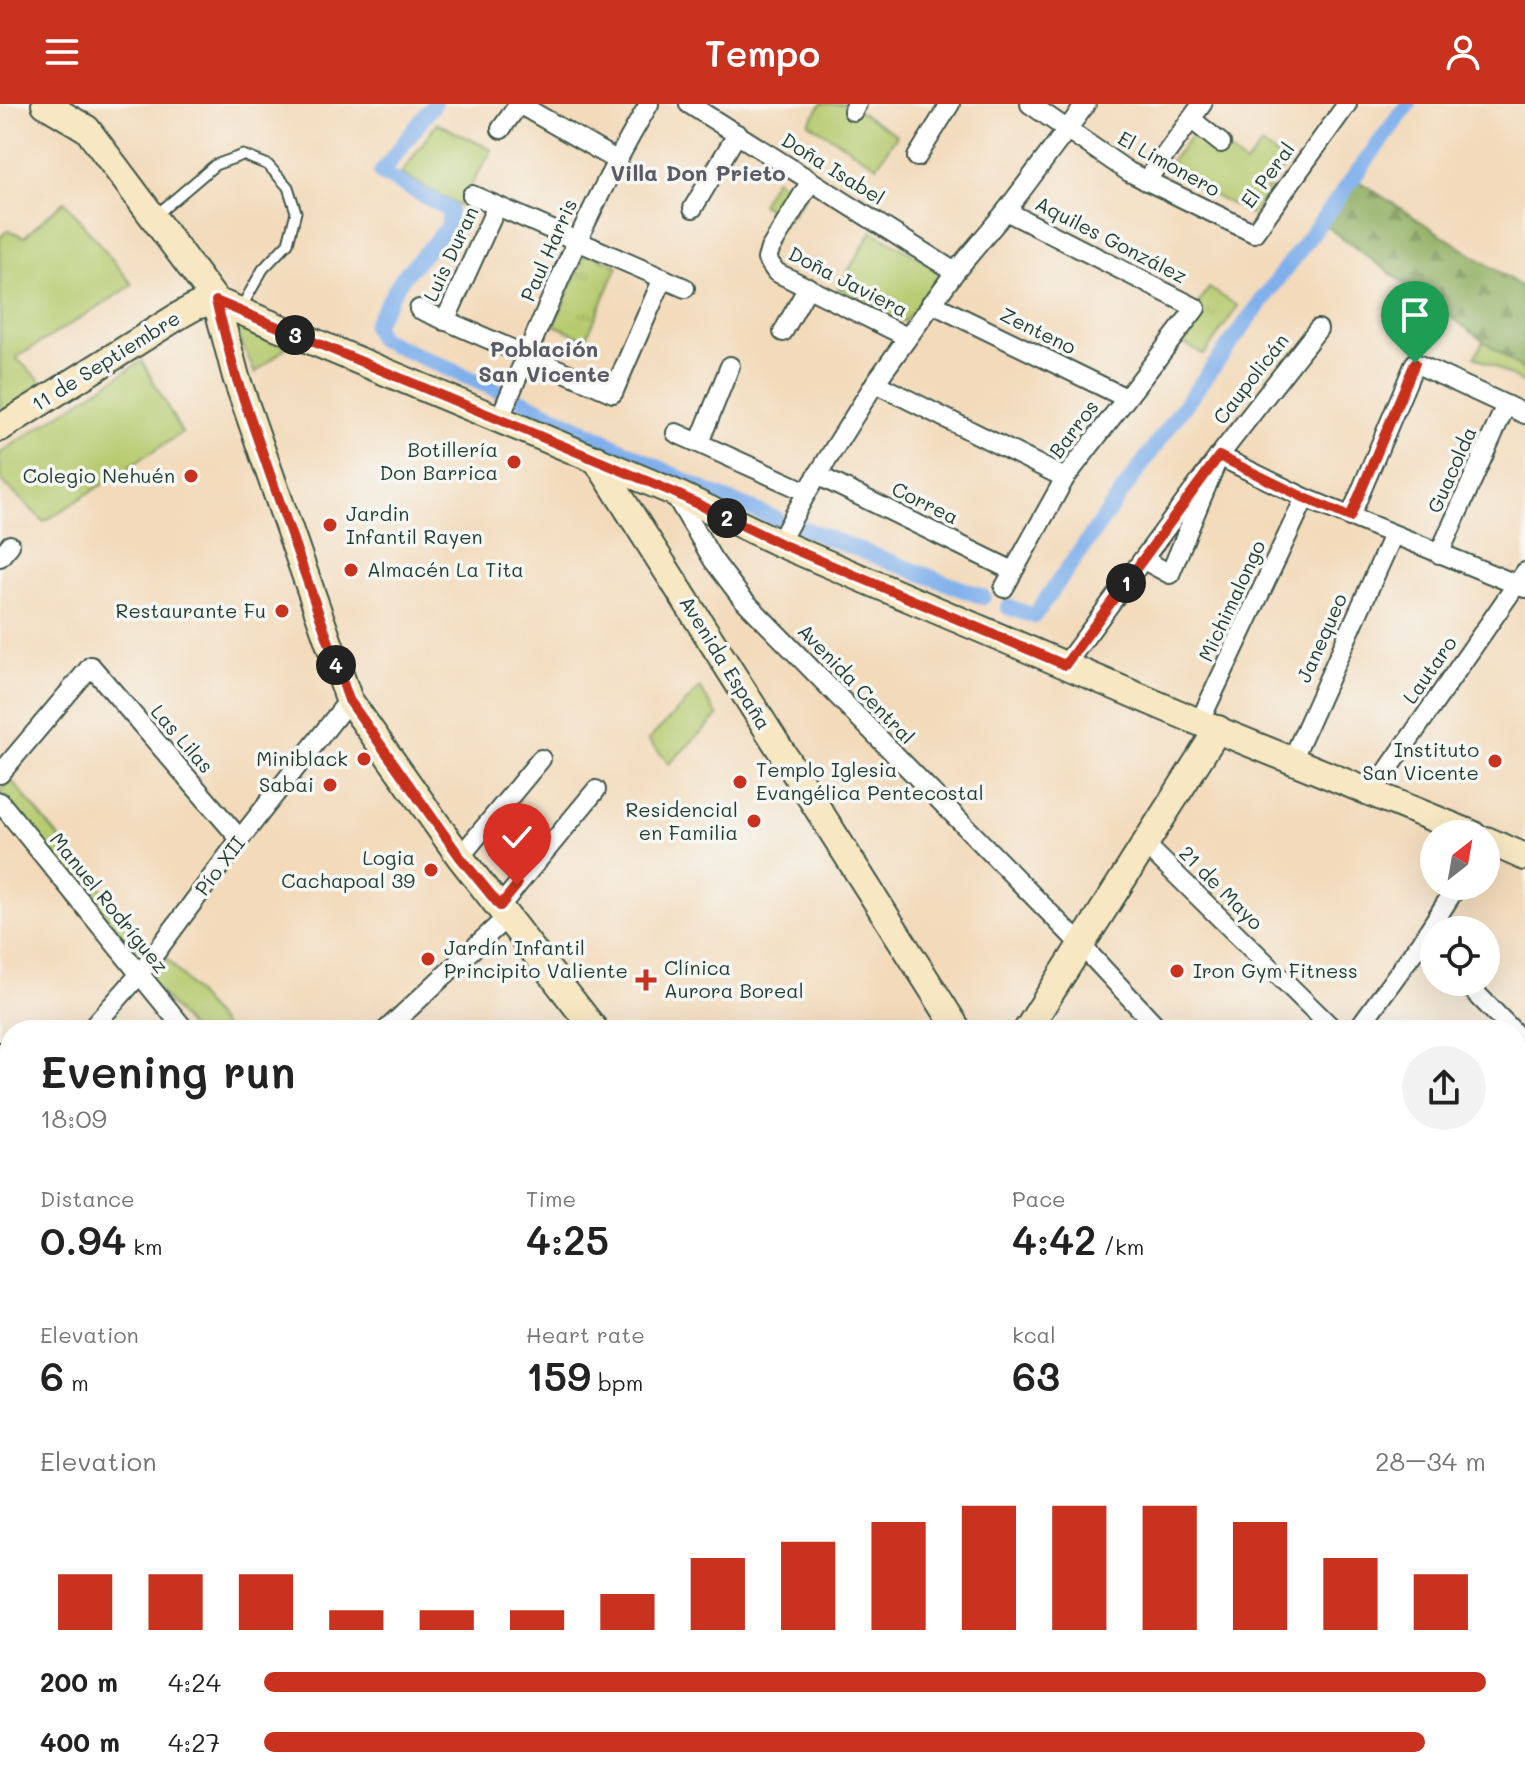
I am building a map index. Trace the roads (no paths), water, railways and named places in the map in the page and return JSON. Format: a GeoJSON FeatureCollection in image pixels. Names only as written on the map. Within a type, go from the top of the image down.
{"type":"FeatureCollection","features":[{"type":"Feature","properties":{"kind":"street"},"geometry":{"type":"LineString","coordinates":[[45,104],[87,129],[227,306],[596,459],[779,543],[1208,726],[1438,820]]}},
{"type":"Feature","properties":{"kind":"street"},"geometry":{"type":"LineString","coordinates":[[501,129],[519,104],[616,160]]}},
{"type":"Feature","properties":{"kind":"street","name":"Paul Harris"},"geometry":{"type":"LineString","coordinates":[[499,420],[577,241],[616,160],[649,104]]}},
{"type":"Feature","properties":{"kind":"street","name":"Doña Isabel"},"geometry":{"type":"LineString","coordinates":[[689,104],[955,272]]}},
{"type":"Feature","properties":{"kind":"street"},"geometry":{"type":"LineString","coordinates":[[917,157],[950,104]]}},
{"type":"Feature","properties":{"kind":"street","name":"El Limonero"},"geometry":{"type":"LineString","coordinates":[[1030,104],[1129,172],[1254,233]]}},
{"type":"Feature","properties":{"kind":"street"},"geometry":{"type":"LineString","coordinates":[[779,543],[817,475],[907,337],[1086,104]]}},
{"type":"Feature","properties":{"kind":"street","name":"El Peral"},"geometry":{"type":"LineString","coordinates":[[1254,233],[1347,104]]}},
{"type":"Feature","properties":{"kind":"street"},"geometry":{"type":"LineString","coordinates":[[1146,181],[1196,112],[1221,143]]}},
{"type":"Feature","properties":{"kind":"street"},"geometry":{"type":"LineString","coordinates":[[693,208],[737,134]]}},
{"type":"Feature","properties":{"kind":"street","name":"Doña Javiera"},"geometry":{"type":"LineString","coordinates":[[811,181],[773,241],[767,259],[776,272],[907,337]]}},
{"type":"Feature","properties":{"kind":"street"},"geometry":{"type":"LineString","coordinates":[[472,195],[685,288]]}},
{"type":"Feature","properties":{"kind":"street","name":"Luis Duran"},"geometry":{"type":"LineString","coordinates":[[445,321],[497,206]]}},
{"type":"Feature","properties":{"kind":"street","name":"Aquiles González"},"geometry":{"type":"LineString","coordinates":[[1006,211],[1196,308]]}},
{"type":"Feature","properties":{"kind":"street"},"geometry":{"type":"LineString","coordinates":[[419,309],[613,393],[663,278]]}},
{"type":"Feature","properties":{"kind":"street"},"geometry":{"type":"LineString","coordinates":[[783,332],[808,287]]}},
{"type":"Feature","properties":{"kind":"street","name":"Zenteno"},"geometry":{"type":"LineString","coordinates":[[931,303],[1126,398]]}},
{"type":"Feature","properties":{"kind":"street","name":"11 de Septiembre"},"geometry":{"type":"LineString","coordinates":[[0,428],[196,306],[227,306]]}},
{"type":"Feature","properties":{"kind":"street"},"geometry":{"type":"LineString","coordinates":[[227,306],[236,377],[349,700],[460,857],[587,1020]]}},
{"type":"Feature","properties":{"kind":"street","name":"Barros"},"geometry":{"type":"LineString","coordinates":[[1004,588],[1065,478],[1196,308]]}},
{"type":"Feature","properties":{"kind":"street","name":"Caupolicán"},"geometry":{"type":"LineString","coordinates":[[1065,665],[1219,456],[1318,329]]}},
{"type":"Feature","properties":{"kind":"street"},"geometry":{"type":"LineString","coordinates":[[1350,517],[1415,363],[1525,414]]}},
{"type":"Feature","properties":{"kind":"street"},"geometry":{"type":"LineString","coordinates":[[699,443],[730,366]]}},
{"type":"Feature","properties":{"kind":"street"},"geometry":{"type":"LineString","coordinates":[[875,383],[1065,478]]}},
{"type":"Feature","properties":{"kind":"street","name":"Guacolda"},"geometry":{"type":"LineString","coordinates":[[1439,554],[1506,405]]}},
{"type":"Feature","properties":{"kind":"street"},"geometry":{"type":"LineString","coordinates":[[676,433],[807,492]]}},
{"type":"Feature","properties":{"kind":"street"},"geometry":{"type":"LineString","coordinates":[[1219,456],[1305,498],[1439,554],[1522,581]]}},
{"type":"Feature","properties":{"kind":"street","name":"Caupolicán"},"geometry":{"type":"LineString","coordinates":[[1144,560],[1170,574],[1219,456]]}},
{"type":"Feature","properties":{"kind":"street","name":"Avenida España"},"geometry":{"type":"LineString","coordinates":[[596,459],[952,1020]]}},
{"type":"Feature","properties":{"kind":"street","name":"Correa"},"geometry":{"type":"LineString","coordinates":[[817,475],[1013,571]]}},
{"type":"Feature","properties":{"kind":"street","name":"Avenida Central"},"geometry":{"type":"LineString","coordinates":[[673,492],[713,560],[741,597],[1151,1020]]}},
{"type":"Feature","properties":{"kind":"street","name":"Michimalongo"},"geometry":{"type":"LineString","coordinates":[[1208,726],[1305,498]]}},
{"type":"Feature","properties":{"kind":"street","name":"Janequeo"},"geometry":{"type":"LineString","coordinates":[[1292,760],[1393,535]]}},
{"type":"Feature","properties":{"kind":"street","name":"Lautaro"},"geometry":{"type":"LineString","coordinates":[[1372,793],[1522,581]]}},
{"type":"Feature","properties":{"kind":"street","name":"Las Lilas"},"geometry":{"type":"LineString","coordinates":[[0,774],[91,666],[240,839]]}},
{"type":"Feature","properties":{"kind":"street","name":"Pío XII"},"geometry":{"type":"LineString","coordinates":[[99,1020],[139,975],[349,700]]}},
{"type":"Feature","properties":{"kind":"street"},"geometry":{"type":"LineString","coordinates":[[1034,1020],[1146,845],[1208,726]]}},
{"type":"Feature","properties":{"kind":"street"},"geometry":{"type":"LineString","coordinates":[[460,857],[541,759]]}},
{"type":"Feature","properties":{"kind":"street"},"geometry":{"type":"LineString","coordinates":[[396,1020],[504,911],[596,790]]}},
{"type":"Feature","properties":{"kind":"street","name":"Manuel Rodríguez"},"geometry":{"type":"LineString","coordinates":[[0,802],[177,1020]]}},
{"type":"Feature","properties":{"kind":"street","name":"21 de Mayo"},"geometry":{"type":"LineString","coordinates":[[1146,845],[1324,1020]]}},
{"type":"Feature","properties":{"kind":"street"},"geometry":{"type":"LineString","coordinates":[[1500,846],[1525,857]]}},
{"type":"Feature","properties":{"kind":"street"},"geometry":{"type":"LineString","coordinates":[[1365,1020],[1420,955]]}},
{"type":"Feature","properties":{"kind":"street"},"geometry":{"type":"LineString","coordinates":[[1479,996],[1502,1020]]}},
{"type":"Feature","properties":{"kind":"lane"},"geometry":{"type":"LineString","coordinates":[[154,217],[215,165],[243,155],[268,165],[288,187],[296,212],[288,243],[227,306]]}},
{"type":"Feature","properties":{"kind":"waterway"},"geometry":{"type":"LineString","coordinates":[[434,104],[381,173],[449,209],[449,226],[402,278],[374,325],[380,339],[499,391]]}},
{"type":"Feature","properties":{"kind":"waterway"},"geometry":{"type":"LineString","coordinates":[[1008,607],[1034,616],[1170,425],[1408,104]]}},
{"type":"Feature","properties":{"kind":"waterway"},"geometry":{"type":"LineString","coordinates":[[523,401],[708,492],[777,519]]}},
{"type":"Feature","properties":{"kind":"waterway"},"geometry":{"type":"LineString","coordinates":[[802,528],[983,597]]}},
{"type":"Feature","properties":{"kind":"place","name":"Botillería Don Barrica"},"geometry":{"type":"Point","coordinates":[514,462]}},
{"type":"Feature","properties":{"kind":"place","name":"Colegio Nehuén"},"geometry":{"type":"Point","coordinates":[191,476]}},
{"type":"Feature","properties":{"kind":"place","name":"Jardin Infantil Rayen"},"geometry":{"type":"Point","coordinates":[330,525]}},
{"type":"Feature","properties":{"kind":"place","name":"Almacén La Tita"},"geometry":{"type":"Point","coordinates":[351,570]}},
{"type":"Feature","properties":{"kind":"place","name":"Restaurante Fu"},"geometry":{"type":"Point","coordinates":[282,611]}},
{"type":"Feature","properties":{"kind":"place","name":"Miniblack"},"geometry":{"type":"Point","coordinates":[364,759]}},
{"type":"Feature","properties":{"kind":"place","name":"Instituto San Vicente"},"geometry":{"type":"Point","coordinates":[1495,761]}},
{"type":"Feature","properties":{"kind":"place","name":"Templo Iglesia Evangélica Pentecostal"},"geometry":{"type":"Point","coordinates":[740,782]}},
{"type":"Feature","properties":{"kind":"place","name":"Sabai"},"geometry":{"type":"Point","coordinates":[330,785]}},
{"type":"Feature","properties":{"kind":"place","name":"Residencial en Familia"},"geometry":{"type":"Point","coordinates":[754,821]}},
{"type":"Feature","properties":{"kind":"place","name":"Logia Cachapoal 39"},"geometry":{"type":"Point","coordinates":[431,870]}},
{"type":"Feature","properties":{"kind":"place","name":"Jardín Infantil Principito Valiente"},"geometry":{"type":"Point","coordinates":[428,959]}},
{"type":"Feature","properties":{"kind":"place","name":"Iron Gym Fitness"},"geometry":{"type":"Point","coordinates":[1177,971]}},
{"type":"Feature","properties":{"kind":"place","name":"Clínica Aurora Boreal"},"geometry":{"type":"Point","coordinates":[646,980]}},
{"type":"Feature","properties":{"kind":"district","name":"Villa Don Prieto"},"geometry":{"type":"Point","coordinates":[698,173]}},
{"type":"Feature","properties":{"kind":"district","name":"Población San Vicente"},"geometry":{"type":"Point","coordinates":[544,362]}}]}
